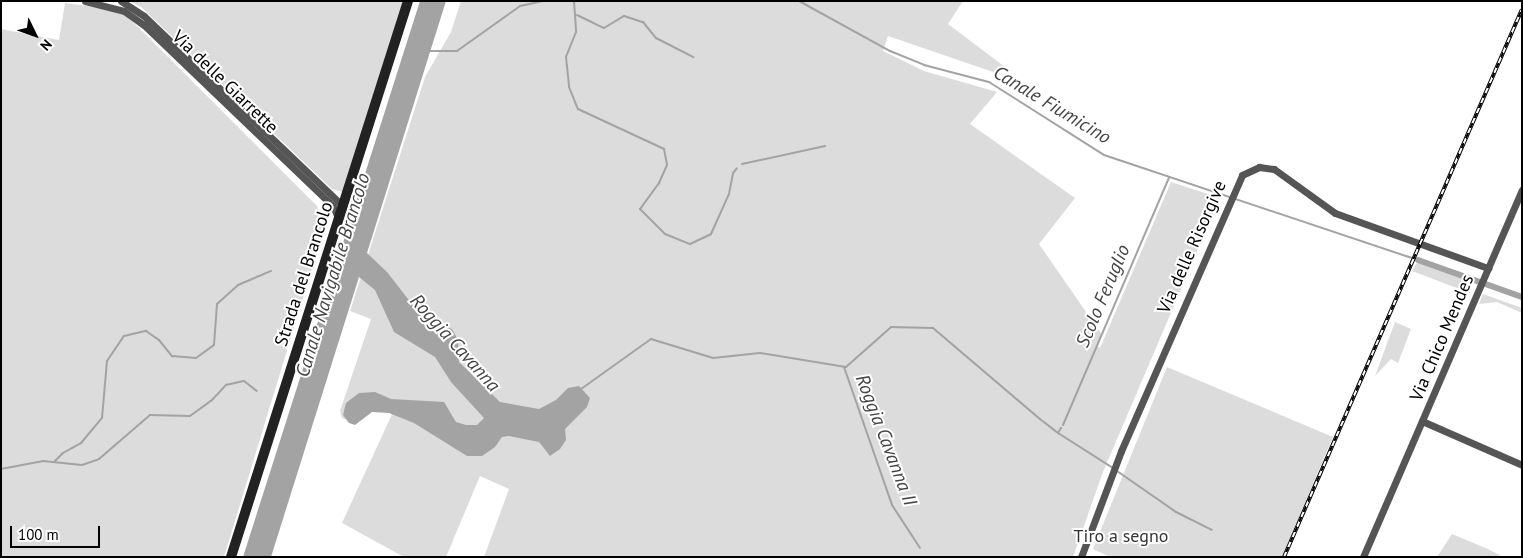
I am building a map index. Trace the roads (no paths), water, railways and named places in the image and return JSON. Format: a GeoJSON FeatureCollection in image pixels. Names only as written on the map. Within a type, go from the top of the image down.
{"type":"FeatureCollection","features":[{"type":"Feature","properties":{"kind":"street","name":"Via delle Giarrette"},"geometry":{"type":"LineString","coordinates":[[85,1],[124,10],[144,25],[340,207]]}},
{"type":"Feature","properties":{"kind":"street","name":"Via delle Giarrette"},"geometry":{"type":"LineString","coordinates":[[121,1],[144,16],[340,207]]}},
{"type":"Feature","properties":{"kind":"street","name":"Strada del Brancolo"},"geometry":{"type":"LineString","coordinates":[[231,557],[340,207],[408,1]]}},
{"type":"Feature","properties":{"kind":"street","name":"Via delle Risorgive"},"geometry":{"type":"LineString","coordinates":[[1081,557],[1118,456],[1232,192],[1237,181],[1251,169],[1266,166],[1274,169],[1335,213],[1488,268]]}},
{"type":"Feature","properties":{"kind":"street","name":"Via Chico Mendes"},"geometry":{"type":"LineString","coordinates":[[1363,557],[1522,190]]}},
{"type":"Feature","properties":{"kind":"street","name":"Via Chico Mendes"},"geometry":{"type":"LineString","coordinates":[[1422,421],[1522,465]]}},
{"type":"Feature","properties":{"kind":"water","name":"Canale Navigabile Brancolo"},"geometry":{"type":"Polygon","coordinates":[[[420,1],[446,1],[367,253],[387,272],[422,317],[452,329],[458,340],[459,362],[500,402],[539,409],[556,400],[568,388],[579,386],[590,398],[587,407],[565,429],[566,440],[560,449],[550,456],[539,442],[509,436],[502,437],[495,447],[482,456],[467,456],[414,423],[389,413],[372,412],[355,425],[349,423],[343,415],[346,403],[359,393],[375,392],[391,399],[444,402],[456,422],[466,425],[477,425],[484,418],[451,382],[435,357],[394,332],[375,290],[359,277],[271,557],[243,557],[420,1]]]}},
{"type":"Feature","properties":{"kind":"waterway","name":"Canale Fiumicino"},"geometry":{"type":"LineString","coordinates":[[429,51],[457,51],[520,6],[544,1]]}},
{"type":"Feature","properties":{"kind":"waterway"},"geometry":{"type":"LineString","coordinates":[[574,1],[576,32],[566,57],[569,87],[578,109],[664,149],[667,165],[659,183],[640,209],[665,234],[690,244],[711,234],[729,194],[733,173],[737,168]]}},
{"type":"Feature","properties":{"kind":"waterway","name":"Canale Fiumicino"},"geometry":{"type":"LineString","coordinates":[[799,1],[890,51],[924,65],[989,82],[1104,155],[1411,258]]}},
{"type":"Feature","properties":{"kind":"waterway"},"geometry":{"type":"LineString","coordinates":[[577,15],[604,28],[624,16],[643,22],[656,38],[693,57]]}},
{"type":"Feature","properties":{"kind":"waterway"},"geometry":{"type":"LineString","coordinates":[[742,164],[825,146]]}},
{"type":"Feature","properties":{"kind":"waterway","name":"Scolo Feruglio"},"geometry":{"type":"LineString","coordinates":[[1063,425],[1169,178]]}},
{"type":"Feature","properties":{"kind":"waterway","name":"Canale Fiumicino"},"geometry":{"type":"LineString","coordinates":[[1418,260],[1522,297]]}},
{"type":"Feature","properties":{"kind":"waterway"},"geometry":{"type":"LineString","coordinates":[[54,462],[63,453],[81,443],[102,418],[107,361],[124,336],[146,331],[159,340],[172,356],[196,358],[214,345],[217,304],[238,285],[271,271]]}},
{"type":"Feature","properties":{"kind":"waterway","name":"Roggia Cavanna"},"geometry":{"type":"LineString","coordinates":[[581,389],[651,339],[713,358],[760,353],[846,367],[891,327],[933,328],[1040,419],[1058,433],[1061,428]]}},
{"type":"Feature","properties":{"kind":"waterway","name":"Roggia Cavanna II"},"geometry":{"type":"LineString","coordinates":[[844,367],[892,505],[920,548]]}},
{"type":"Feature","properties":{"kind":"waterway","name":"Roggia Cavanna"},"geometry":{"type":"LineString","coordinates":[[1,469],[43,461],[82,465],[99,459],[150,415],[190,416],[212,400],[226,385],[244,381],[257,391]]}},
{"type":"Feature","properties":{"kind":"waterway"},"geometry":{"type":"LineString","coordinates":[[1058,433],[1113,468]]}},
{"type":"Feature","properties":{"kind":"waterway"},"geometry":{"type":"LineString","coordinates":[[1117,471],[1176,512],[1212,530]]}},
{"type":"Feature","properties":{"kind":"railway"},"geometry":{"type":"LineString","coordinates":[[1284,557],[1522,9]]}},
{"type":"Feature","properties":{"kind":"park label","name":"Tiro a segno"},"geometry":{"type":"Point","coordinates":[1121,536]}}]}
